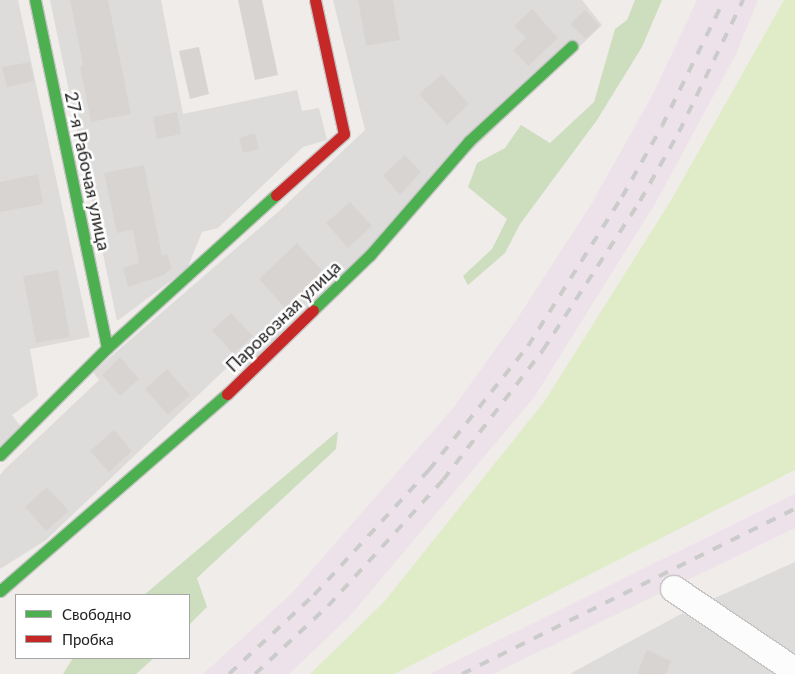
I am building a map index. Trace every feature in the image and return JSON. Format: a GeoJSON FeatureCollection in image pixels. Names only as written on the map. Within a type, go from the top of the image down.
{"type":"FeatureCollection","features":[{"type":"Feature","properties":{"kind":"street","name":"27-я Рабочая улица"},"geometry":{"type":"LineString","coordinates":[[35,0],[107,348]]}},
{"type":"Feature","properties":{"kind":"street"},"geometry":{"type":"LineString","coordinates":[[0,455],[107,348],[344,134],[315,0]]}},
{"type":"Feature","properties":{"kind":"street","name":"Паровозная улица"},"geometry":{"type":"LineString","coordinates":[[0,591],[207,413],[370,255],[470,141],[572,46]]}},
{"type":"Feature","properties":{"kind":"street"},"geometry":{"type":"LineString","coordinates":[[674,589],[795,671]]}},
{"type":"Feature","properties":{"kind":"shaded area"},"geometry":{"type":"Polygon","coordinates":[[[0,0],[18,0],[90,337],[30,349],[38,396],[12,415],[21,427],[0,446],[0,0]]]}},
{"type":"Feature","properties":{"kind":"shaded area"},"geometry":{"type":"Polygon","coordinates":[[[50,0],[161,0],[183,114],[297,90],[302,111],[319,108],[327,140],[303,147],[218,228],[202,232],[187,269],[117,321],[50,0]]]}},
{"type":"Feature","properties":{"kind":"shaded area"},"geometry":{"type":"Polygon","coordinates":[[[333,0],[582,0],[602,25],[245,368],[236,359],[46,540],[0,569],[0,475],[4,470],[99,380],[93,372],[278,212],[365,130],[333,0]]]}},
{"type":"Feature","properties":{"kind":"shaded area"},"geometry":{"type":"Polygon","coordinates":[[[697,0],[758,0],[736,54],[656,202],[535,396],[349,617],[289,674],[203,674],[291,594],[454,407],[517,319],[592,203],[654,92],[697,0]]]}},
{"type":"Feature","properties":{"kind":"shaded area"},"geometry":{"type":"Polygon","coordinates":[[[795,494],[795,528],[493,674],[430,674],[795,494]]]}},
{"type":"Feature","properties":{"kind":"shaded area"},"geometry":{"type":"Polygon","coordinates":[[[795,562],[795,661],[708,601],[795,562]]]}},
{"type":"Feature","properties":{"kind":"shaded area"},"geometry":{"type":"Polygon","coordinates":[[[683,613],[776,674],[571,674],[575,671],[683,613]]]}},
{"type":"Feature","properties":{"kind":"green space"},"geometry":{"type":"Polygon","coordinates":[[[635,0],[662,0],[642,47],[597,120],[520,224],[505,253],[468,285],[463,276],[492,249],[507,219],[468,187],[477,163],[505,148],[521,125],[550,143],[594,102],[615,29],[627,20],[635,0]]]}},
{"type":"Feature","properties":{"kind":"green space"},"geometry":{"type":"Polygon","coordinates":[[[784,0],[795,0],[795,470],[394,674],[310,674],[384,602],[544,402],[670,202],[784,0]]]}},
{"type":"Feature","properties":{"kind":"green space"},"geometry":{"type":"Polygon","coordinates":[[[338,431],[336,449],[197,578],[207,607],[190,624],[190,594],[145,594],[338,431]]]}},
{"type":"Feature","properties":{"kind":"green space"},"geometry":{"type":"Polygon","coordinates":[[[72,659],[153,659],[136,674],[63,674],[72,659]]]}},
{"type":"Feature","properties":{"kind":"building"},"geometry":{"type":"Polygon","coordinates":[[[70,0],[108,0],[131,114],[91,122],[80,66],[83,65],[70,0]]]}},
{"type":"Feature","properties":{"kind":"building"},"geometry":{"type":"Polygon","coordinates":[[[238,0],[262,0],[278,75],[255,80],[238,0]]]}},
{"type":"Feature","properties":{"kind":"building"},"geometry":{"type":"Polygon","coordinates":[[[358,0],[393,0],[400,40],[366,46],[358,0]]]}},
{"type":"Feature","properties":{"kind":"building"},"geometry":{"type":"Polygon","coordinates":[[[532,9],[558,38],[528,66],[513,50],[526,38],[514,26],[532,9]]]}},
{"type":"Feature","properties":{"kind":"building"},"geometry":{"type":"Polygon","coordinates":[[[585,10],[600,26],[586,39],[570,24],[585,10]]]}},
{"type":"Feature","properties":{"kind":"building"},"geometry":{"type":"Polygon","coordinates":[[[199,47],[209,94],[190,99],[179,51],[199,47]]]}},
{"type":"Feature","properties":{"kind":"building"},"geometry":{"type":"Polygon","coordinates":[[[30,62],[34,81],[7,87],[2,67],[30,62]]]}},
{"type":"Feature","properties":{"kind":"building"},"geometry":{"type":"Polygon","coordinates":[[[442,74],[469,104],[447,125],[419,94],[442,74]]]}},
{"type":"Feature","properties":{"kind":"building"},"geometry":{"type":"Polygon","coordinates":[[[177,112],[181,134],[157,139],[153,117],[177,112]]]}},
{"type":"Feature","properties":{"kind":"building"},"geometry":{"type":"Polygon","coordinates":[[[255,133],[259,149],[243,153],[239,138],[255,133]]]}},
{"type":"Feature","properties":{"kind":"building"},"geometry":{"type":"Polygon","coordinates":[[[405,155],[421,172],[400,195],[383,175],[405,155]]]}},
{"type":"Feature","properties":{"kind":"building"},"geometry":{"type":"Polygon","coordinates":[[[144,165],[162,256],[167,254],[172,268],[164,275],[128,287],[123,268],[139,263],[133,230],[117,233],[104,173],[144,165]]]}},
{"type":"Feature","properties":{"kind":"building"},"geometry":{"type":"Polygon","coordinates":[[[38,174],[43,204],[0,212],[0,182],[38,174]]]}},
{"type":"Feature","properties":{"kind":"building"},"geometry":{"type":"Polygon","coordinates":[[[350,202],[372,226],[348,248],[326,223],[350,202]]]}},
{"type":"Feature","properties":{"kind":"building"},"geometry":{"type":"Polygon","coordinates":[[[297,243],[324,273],[285,308],[259,279],[297,243]]]}},
{"type":"Feature","properties":{"kind":"building"},"geometry":{"type":"Polygon","coordinates":[[[58,270],[70,337],[36,343],[23,276],[58,270]]]}},
{"type":"Feature","properties":{"kind":"building"},"geometry":{"type":"Polygon","coordinates":[[[231,313],[253,336],[233,354],[212,330],[231,313]]]}},
{"type":"Feature","properties":{"kind":"building"},"geometry":{"type":"Polygon","coordinates":[[[120,357],[139,379],[120,396],[102,375],[120,357]]]}},
{"type":"Feature","properties":{"kind":"building"},"geometry":{"type":"Polygon","coordinates":[[[167,369],[190,395],[168,415],[145,389],[167,369]]]}},
{"type":"Feature","properties":{"kind":"building"},"geometry":{"type":"Polygon","coordinates":[[[114,430],[132,451],[109,472],[90,451],[114,430]]]}},
{"type":"Feature","properties":{"kind":"building"},"geometry":{"type":"Polygon","coordinates":[[[47,487],[69,511],[46,531],[25,507],[47,487]]]}},
{"type":"Feature","properties":{"kind":"building"},"geometry":{"type":"Polygon","coordinates":[[[647,650],[671,661],[666,674],[637,674],[647,650]]]}},
{"type":"Feature","properties":{"kind":"railway"},"geometry":{"type":"LineString","coordinates":[[229,674],[314,595],[429,470],[528,346],[622,197],[662,126],[724,0]]}},
{"type":"Feature","properties":{"kind":"railway"},"geometry":{"type":"LineString","coordinates":[[255,674],[328,606],[443,480],[543,350],[640,201],[679,132],[743,0]]}},
{"type":"Feature","properties":{"kind":"railway"},"geometry":{"type":"LineString","coordinates":[[462,674],[795,509]]}},
{"type":"Feature","properties":{"kind":"traffic: fast"},"geometry":{"type":"LineString","coordinates":[[35,0],[107,348]]}},
{"type":"Feature","properties":{"kind":"traffic: fast"},"geometry":{"type":"LineString","coordinates":[[313,310],[370,255],[469,141],[572,46]]}},
{"type":"Feature","properties":{"kind":"traffic: fast"},"geometry":{"type":"LineString","coordinates":[[0,455],[107,348],[276,195]]}},
{"type":"Feature","properties":{"kind":"traffic: fast"},"geometry":{"type":"LineString","coordinates":[[0,591],[227,394]]}},
{"type":"Feature","properties":{"kind":"traffic: jam"},"geometry":{"type":"LineString","coordinates":[[276,195],[344,134],[315,0]]}},
{"type":"Feature","properties":{"kind":"traffic: jam"},"geometry":{"type":"LineString","coordinates":[[227,394],[313,310]]}}]}
